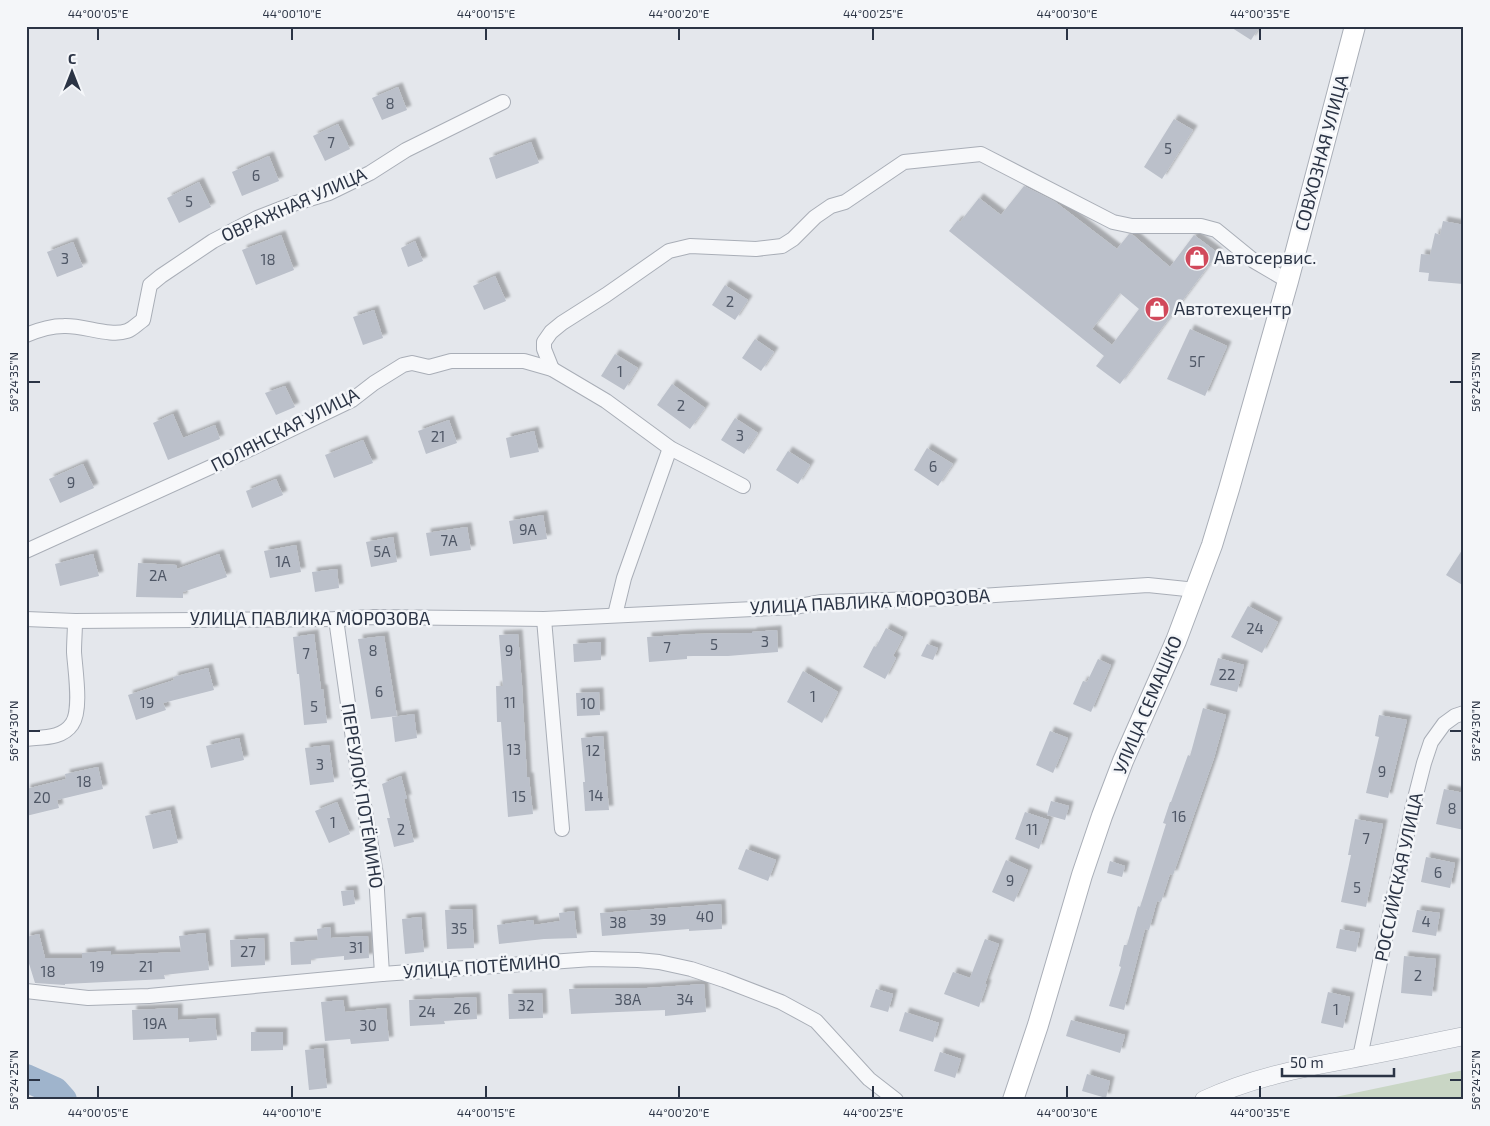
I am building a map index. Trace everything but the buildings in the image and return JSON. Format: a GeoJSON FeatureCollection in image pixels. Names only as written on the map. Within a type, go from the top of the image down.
{"type":"FeatureCollection","features":[{"type":"Feature","properties":{"kind":"main road","name":"СОВХОЗНАЯ УЛИЦА"},"geometry":{"type":"LineString","coordinates":[[1280,309],[1355,26]]}},
{"type":"Feature","properties":{"kind":"main road","name":"УЛИЦА СЕМАШКО"},"geometry":{"type":"LineString","coordinates":[[1013,1100],[1102,816],[1123,760],[1176,641],[1196,590],[1230,489],[1280,309]]}},
{"type":"Feature","properties":{"kind":"street","name":"ОВРАЖНАЯ УЛИЦА"},"geometry":{"type":"LineString","coordinates":[[26,335],[50,327],[65,326],[110,332],[129,330],[143,320],[150,286],[161,276],[213,241],[257,218],[329,193],[370,172],[406,150],[504,102]]}},
{"type":"Feature","properties":{"kind":"street"},"geometry":{"type":"LineString","coordinates":[[524,361],[537,352],[551,332],[562,323],[669,251],[690,246],[756,249],[782,246],[793,239],[815,217],[831,206],[845,202],[904,162],[981,154],[1113,222],[1132,226],[1201,226],[1216,230],[1254,260],[1288,281]]}},
{"type":"Feature","properties":{"kind":"street"},"geometry":{"type":"LineString","coordinates":[[544,342],[546,357],[552,369]]}},
{"type":"Feature","properties":{"kind":"street","name":"ПОЛЯНСКАЯ УЛИЦА"},"geometry":{"type":"LineString","coordinates":[[26,550],[246,451],[352,400],[374,382],[403,365],[412,363],[429,367],[451,361],[524,361],[552,369],[606,401],[670,448],[743,486]]}},
{"type":"Feature","properties":{"kind":"street"},"geometry":{"type":"LineString","coordinates":[[615,615],[622,586],[670,448]]}},
{"type":"Feature","properties":{"kind":"street","name":"УЛИЦА ПАВЛИКА МОРОЗОВА"},"geometry":{"type":"LineString","coordinates":[[26,619],[75,621],[336,619],[371,617],[544,619],[794,607],[822,602],[951,598],[1148,586],[1196,590]]}},
{"type":"Feature","properties":{"kind":"street","name":"ПЕРЕУЛОК ПОТЁМИНО"},"geometry":{"type":"LineString","coordinates":[[336,619],[354,754],[376,874],[382,974]]}},
{"type":"Feature","properties":{"kind":"street"},"geometry":{"type":"LineString","coordinates":[[544,619],[562,829]]}},
{"type":"Feature","properties":{"kind":"street"},"geometry":{"type":"LineString","coordinates":[[26,739],[56,736],[66,731],[73,724],[76,712],[77,685],[74,653],[75,621]]}},
{"type":"Feature","properties":{"kind":"street","name":"РОССИЙСКАЯ УЛИЦА"},"geometry":{"type":"LineString","coordinates":[[1360,1057],[1412,810],[1424,763],[1431,742],[1444,724],[1455,716],[1464,713]]}},
{"type":"Feature","properties":{"kind":"street","name":"УЛИЦА ПОТЁМИНО"},"geometry":{"type":"LineString","coordinates":[[26,992],[88,998],[149,996],[382,974],[592,959],[638,960],[691,969],[782,1002],[816,1021],[870,1079],[896,1100]]}},
{"type":"Feature","properties":{"kind":"street"},"geometry":{"type":"LineString","coordinates":[[1204,1100],[1228,1088],[1264,1078],[1464,1036]]}},
{"type":"Feature","properties":{"kind":"green space"},"geometry":{"type":"Polygon","coordinates":[[[1464,1070],[1464,1100],[1321,1100],[1464,1070]]]}},
{"type":"Feature","properties":{"kind":"waterway"},"geometry":{"type":"LineString","coordinates":[[26,1078],[55,1091],[63,1100]]}},
{"type":"Feature","properties":{"kind":"place","name":"Автосервис."},"geometry":{"type":"Point","coordinates":[1197,258]}},
{"type":"Feature","properties":{"kind":"place","name":"Автотехцентр"},"geometry":{"type":"Point","coordinates":[1157,309]}}]}
